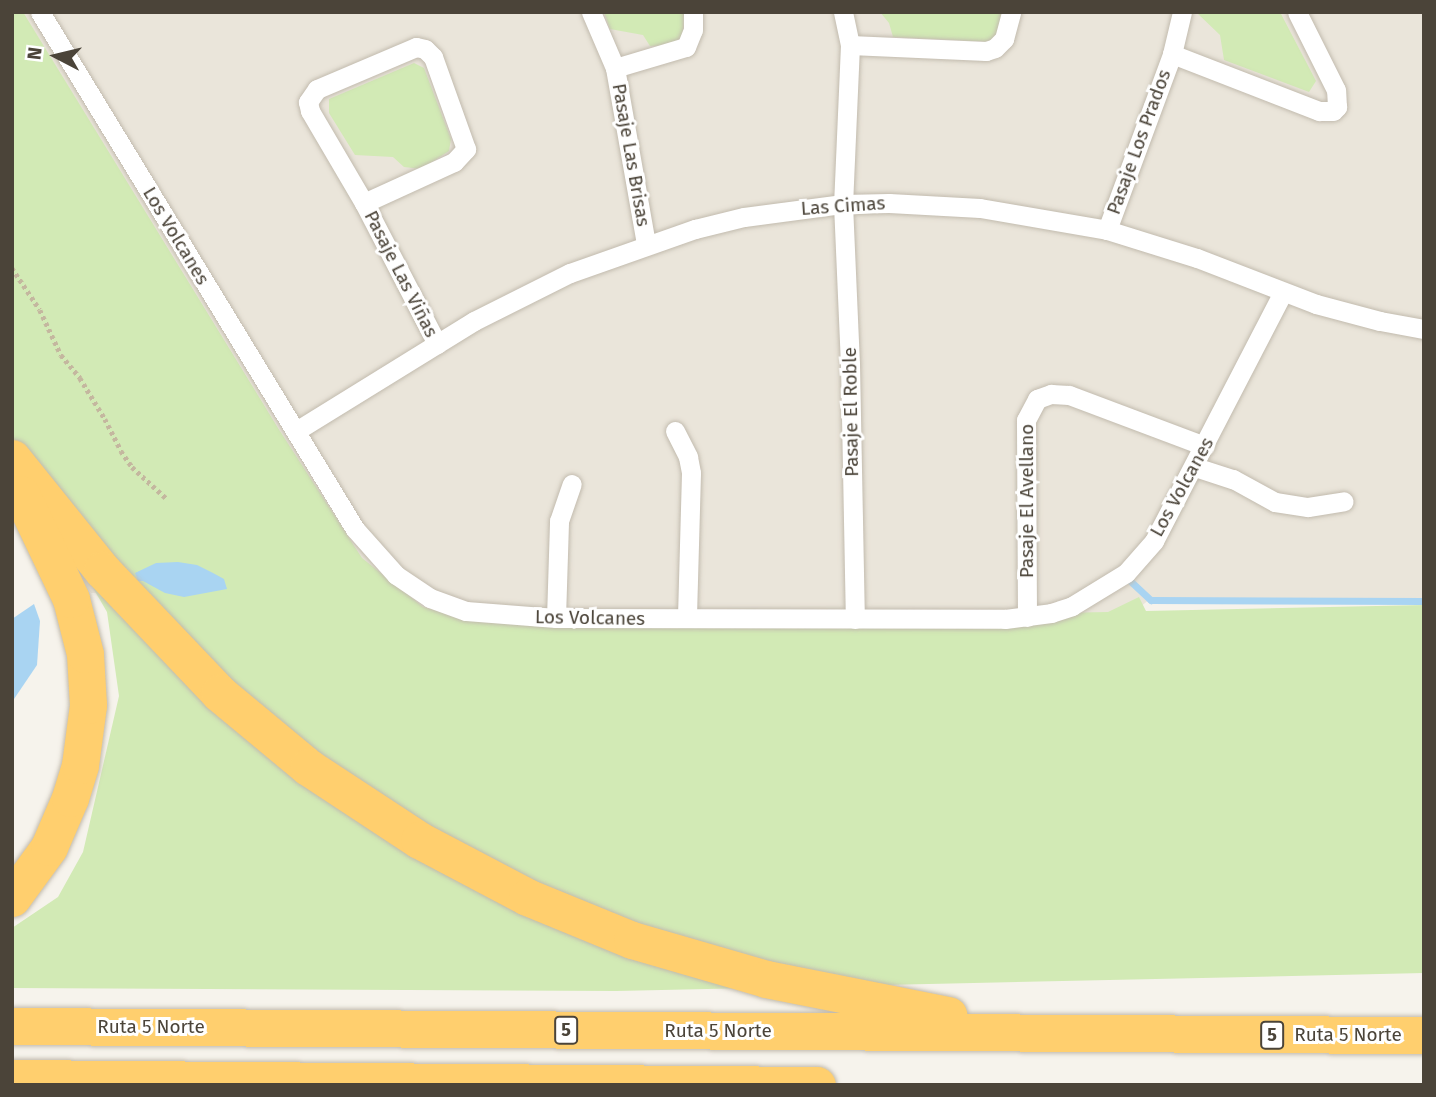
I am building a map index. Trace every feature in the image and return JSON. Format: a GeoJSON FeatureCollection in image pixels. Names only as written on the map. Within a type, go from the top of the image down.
{"type":"FeatureCollection","features":[{"type":"Feature","properties":{"kind":"highway"},"geometry":{"type":"LineString","coordinates":[[12,458],[102,570],[219,693],[262,731],[335,786],[477,872],[579,920],[725,970],[915,1010],[1120,1034]]}},
{"type":"Feature","properties":{"kind":"highway"},"geometry":{"type":"LineString","coordinates":[[12,478],[71,599],[85,654],[88,705],[80,765],[70,798],[48,846],[12,898]]}},
{"type":"Feature","properties":{"kind":"highway","name":"Ruta 5 Norte"},"geometry":{"type":"LineString","coordinates":[[12,1026],[1424,1035]]}},
{"type":"Feature","properties":{"kind":"highway"},"geometry":{"type":"LineString","coordinates":[[12,1078],[817,1085]]}},
{"type":"Feature","properties":{"kind":"street","name":"Los Volcanes"},"geometry":{"type":"LineString","coordinates":[[40,12],[367,545],[412,587],[430,598],[466,611],[556,618],[855,619],[1027,617],[1072,606],[1126,573],[1154,541],[1195,467],[1283,292]]}},
{"type":"Feature","properties":{"kind":"street","name":"Pasaje Las Brisas"},"geometry":{"type":"LineString","coordinates":[[591,12],[615,68],[646,243]]}},
{"type":"Feature","properties":{"kind":"street","name":"Pasaje Las Brisas"},"geometry":{"type":"LineString","coordinates":[[615,68],[686,47],[693,30],[693,12]]}},
{"type":"Feature","properties":{"kind":"street","name":"Pasaje El Roble"},"geometry":{"type":"LineString","coordinates":[[844,12],[850,44],[843,205],[850,364],[855,619]]}},
{"type":"Feature","properties":{"kind":"street"},"geometry":{"type":"LineString","coordinates":[[850,44],[986,51],[995,48],[1003,39],[1011,12]]}},
{"type":"Feature","properties":{"kind":"street","name":"Pasaje Los Prados"},"geometry":{"type":"LineString","coordinates":[[1107,230],[1172,54],[1182,12]]}},
{"type":"Feature","properties":{"kind":"street","name":"Pasaje Los Prados"},"geometry":{"type":"LineString","coordinates":[[1172,54],[1320,111],[1333,111],[1337,107],[1336,90],[1297,12]]}},
{"type":"Feature","properties":{"kind":"street","name":"Pasaje Las Viñas"},"geometry":{"type":"LineString","coordinates":[[364,203],[454,162],[466,149],[433,57],[425,49],[416,47],[317,89],[309,97],[310,111],[364,203],[437,344]]}},
{"type":"Feature","properties":{"kind":"street","name":"Las Cimas"},"geometry":{"type":"LineString","coordinates":[[296,431],[437,344],[533,290],[646,243],[744,217],[843,205],[889,203],[980,208],[1107,230],[1197,258],[1348,314],[1424,329]]}},
{"type":"Feature","properties":{"kind":"street","name":"Pasaje El Avellano"},"geometry":{"type":"LineString","coordinates":[[1027,617],[1026,420],[1031,405],[1051,394],[1069,396],[1205,446]]}},
{"type":"Feature","properties":{"kind":"street"},"geometry":{"type":"LineString","coordinates":[[675,431],[688,457],[691,473],[687,618]]}},
{"type":"Feature","properties":{"kind":"street"},"geometry":{"type":"LineString","coordinates":[[1195,467],[1233,479],[1275,502],[1308,507],[1344,501]]}},
{"type":"Feature","properties":{"kind":"street"},"geometry":{"type":"LineString","coordinates":[[556,618],[559,521],[572,484]]}},
{"type":"Feature","properties":{"kind":"path"},"geometry":{"type":"LineString","coordinates":[[12,268],[40,310],[61,355],[80,378],[105,419],[121,451],[132,467],[167,499]]}},
{"type":"Feature","properties":{"kind":"shaded area"},"geometry":{"type":"Polygon","coordinates":[[[12,12],[1424,12],[1424,599],[1150,599],[1070,663],[829,719],[341,587],[91,593],[12,457],[12,12]]]}},
{"type":"Feature","properties":{"kind":"green space"},"geometry":{"type":"Polygon","coordinates":[[[12,12],[23,12],[278,428],[362,558],[423,607],[469,620],[516,623],[1108,612],[1139,597],[1146,611],[1424,605],[1424,973],[616,991],[12,988],[12,928],[58,897],[83,852],[119,696],[107,612],[12,448],[12,12]]]}},
{"type":"Feature","properties":{"kind":"green space"},"geometry":{"type":"Polygon","coordinates":[[[604,12],[684,12],[683,37],[674,45],[650,46],[643,35],[610,29],[604,12]]]}},
{"type":"Feature","properties":{"kind":"green space"},"geometry":{"type":"Polygon","coordinates":[[[880,12],[1001,12],[999,36],[992,42],[893,37],[889,23],[880,12]]]}},
{"type":"Feature","properties":{"kind":"green space"},"geometry":{"type":"Polygon","coordinates":[[[1196,12],[1280,12],[1316,81],[1309,92],[1224,60],[1220,35],[1196,12]]]}},
{"type":"Feature","properties":{"kind":"green space"},"geometry":{"type":"Polygon","coordinates":[[[414,63],[424,68],[451,139],[449,151],[421,169],[404,167],[393,157],[355,155],[329,113],[329,99],[414,63]]]}},
{"type":"Feature","properties":{"kind":"water"},"geometry":{"type":"Polygon","coordinates":[[[156,563],[197,565],[224,579],[227,589],[184,597],[165,593],[138,581],[135,573],[156,563]]]}},
{"type":"Feature","properties":{"kind":"water"},"geometry":{"type":"Polygon","coordinates":[[[34,604],[40,621],[37,665],[12,702],[12,619],[34,604]]]}},
{"type":"Feature","properties":{"kind":"waterway"},"geometry":{"type":"LineString","coordinates":[[1126,577],[1151,600],[1424,601]]}}]}
